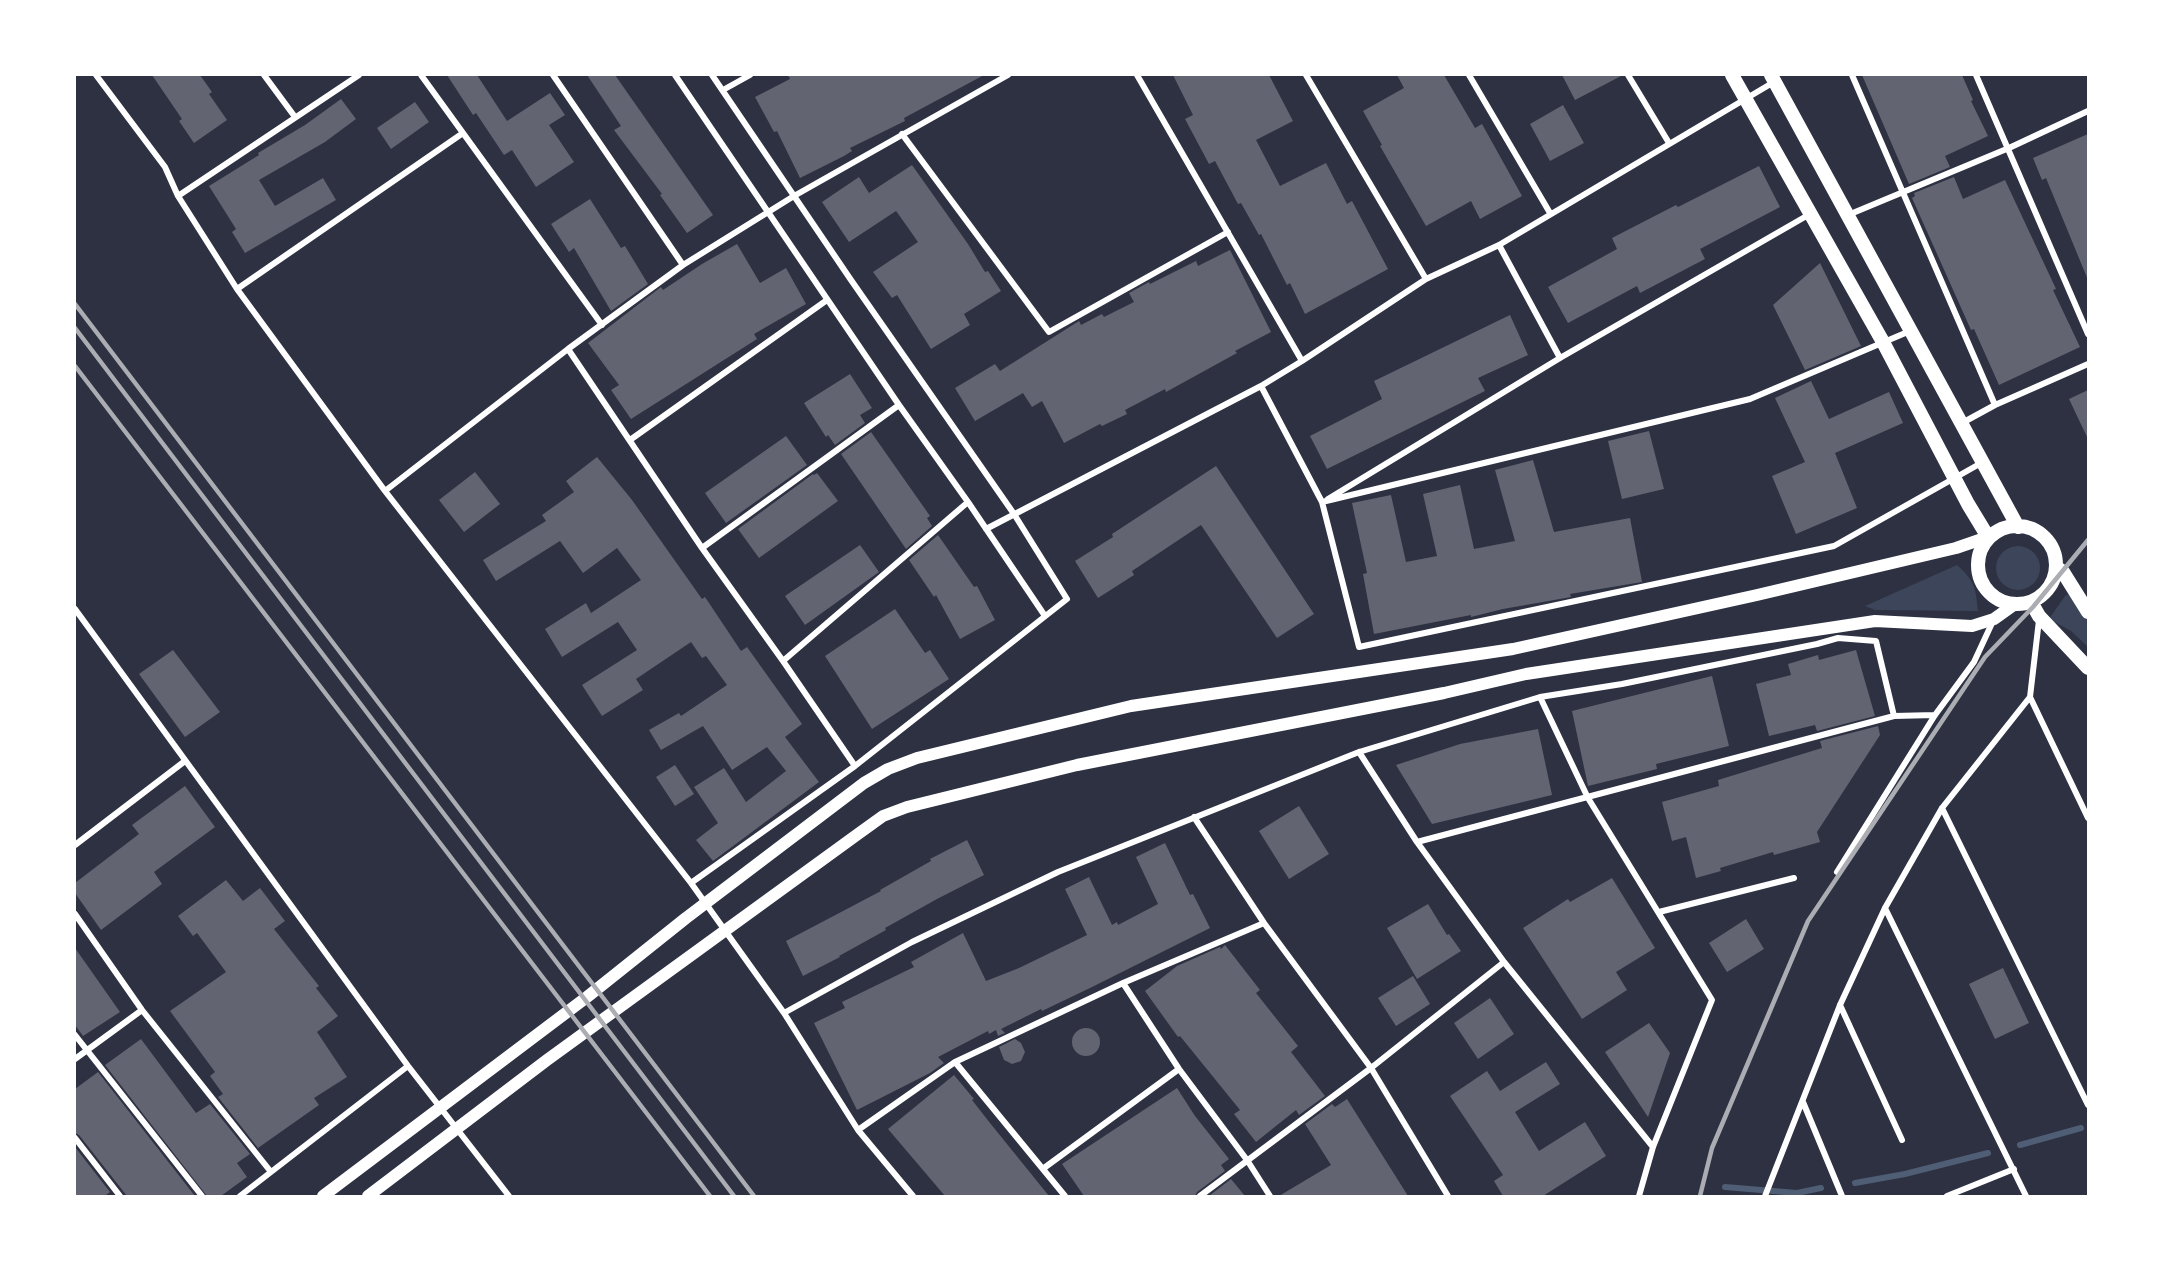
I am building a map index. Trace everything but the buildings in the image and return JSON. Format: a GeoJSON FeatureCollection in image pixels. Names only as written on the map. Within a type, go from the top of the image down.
{"type":"FeatureCollection","features":[{"type":"Feature","properties":{"kind":"main road"},"geometry":{"type":"LineString","coordinates":[[1732,75],[1883,342],[1988,537]]}},
{"type":"Feature","properties":{"kind":"main road"},"geometry":{"type":"LineString","coordinates":[[1773,79],[2018,527]]}},
{"type":"Feature","properties":{"kind":"main road"},"geometry":{"type":"LineString","coordinates":[[323,1196],[587,997],[695,911],[864,783],[888,769],[917,758],[1131,706],[1513,649],[1935,553],[1988,537],[2006,528],[2018,527],[2033,530],[2046,539],[2054,552],[2056,567],[2052,582],[2043,594],[2031,602],[2015,604],[2001,601],[1988,592],[1980,579],[1978,564],[1988,537]]}},
{"type":"Feature","properties":{"kind":"main road"},"geometry":{"type":"LineString","coordinates":[[2056,567],[2063,572],[2088,612]]}},
{"type":"Feature","properties":{"kind":"main road"},"geometry":{"type":"LineString","coordinates":[[2031,602],[2039,616],[2088,668]]}},
{"type":"Feature","properties":{"kind":"main road"},"geometry":{"type":"LineString","coordinates":[[368,1196],[547,1060],[883,816],[907,807],[1077,765],[1444,693],[1526,674],[1875,621],[1972,626],[1994,619],[2015,604]]}},
{"type":"Feature","properties":{"kind":"street"},"geometry":{"type":"LineString","coordinates":[[96,75],[165,167],[178,196],[237,289],[385,490],[692,883],[784,1013],[858,1130],[913,1196]]}},
{"type":"Feature","properties":{"kind":"street"},"geometry":{"type":"LineString","coordinates":[[264,75],[295,117]]}},
{"type":"Feature","properties":{"kind":"street"},"geometry":{"type":"LineString","coordinates":[[178,196],[359,75]]}},
{"type":"Feature","properties":{"kind":"street"},"geometry":{"type":"LineString","coordinates":[[421,75],[602,325]]}},
{"type":"Feature","properties":{"kind":"street"},"geometry":{"type":"LineString","coordinates":[[553,75],[683,265]]}},
{"type":"Feature","properties":{"kind":"street"},"geometry":{"type":"LineString","coordinates":[[675,75],[1045,616]]}},
{"type":"Feature","properties":{"kind":"street"},"geometry":{"type":"LineString","coordinates":[[692,883],[855,766],[1067,599],[1014,514],[712,75]]}},
{"type":"Feature","properties":{"kind":"street"},"geometry":{"type":"LineString","coordinates":[[723,90],[750,75]]}},
{"type":"Feature","properties":{"kind":"street"},"geometry":{"type":"LineString","coordinates":[[385,490],[568,348],[683,265],[794,196],[1008,75]]}},
{"type":"Feature","properties":{"kind":"street"},"geometry":{"type":"LineString","coordinates":[[1137,75],[1302,361]]}},
{"type":"Feature","properties":{"kind":"street"},"geometry":{"type":"LineString","coordinates":[[1306,75],[1426,279]]}},
{"type":"Feature","properties":{"kind":"street"},"geometry":{"type":"LineString","coordinates":[[1469,75],[1550,213]]}},
{"type":"Feature","properties":{"kind":"street"},"geometry":{"type":"LineString","coordinates":[[1628,75],[1669,143]]}},
{"type":"Feature","properties":{"kind":"street"},"geometry":{"type":"LineString","coordinates":[[1852,75],[1995,405]]}},
{"type":"Feature","properties":{"kind":"street"},"geometry":{"type":"LineString","coordinates":[[1976,75],[2088,334]]}},
{"type":"Feature","properties":{"kind":"street"},"geometry":{"type":"LineString","coordinates":[[986,529],[1261,386],[1426,279],[1499,245],[1773,79]]}},
{"type":"Feature","properties":{"kind":"street"},"geometry":{"type":"LineString","coordinates":[[1848,215],[2009,148],[2088,111]]}},
{"type":"Feature","properties":{"kind":"street"},"geometry":{"type":"LineString","coordinates":[[237,289],[463,133]]}},
{"type":"Feature","properties":{"kind":"street"},"geometry":{"type":"LineString","coordinates":[[902,134],[1049,332],[1228,232]]}},
{"type":"Feature","properties":{"kind":"street"},"geometry":{"type":"LineString","coordinates":[[1322,502],[1560,358],[1810,214]]}},
{"type":"Feature","properties":{"kind":"street"},"geometry":{"type":"LineString","coordinates":[[1499,245],[1560,358]]}},
{"type":"Feature","properties":{"kind":"street"},"geometry":{"type":"LineString","coordinates":[[630,441],[827,300]]}},
{"type":"Feature","properties":{"kind":"street"},"geometry":{"type":"LineString","coordinates":[[1322,502],[1750,399],[1911,330]]}},
{"type":"Feature","properties":{"kind":"street"},"geometry":{"type":"LineString","coordinates":[[568,348],[702,548],[855,766]]}},
{"type":"Feature","properties":{"kind":"street"},"geometry":{"type":"LineString","coordinates":[[1962,423],[1995,405],[2088,364]]}},
{"type":"Feature","properties":{"kind":"street"},"geometry":{"type":"LineString","coordinates":[[1261,386],[1322,502],[1359,647],[1834,546],[1983,462]]}},
{"type":"Feature","properties":{"kind":"street"},"geometry":{"type":"LineString","coordinates":[[702,548],[899,405]]}},
{"type":"Feature","properties":{"kind":"street"},"geometry":{"type":"LineString","coordinates":[[783,661],[968,502]]}},
{"type":"Feature","properties":{"kind":"street"},"geometry":{"type":"LineString","coordinates":[[75,609],[408,1066],[509,1196]]}},
{"type":"Feature","properties":{"kind":"street"},"geometry":{"type":"LineString","coordinates":[[2039,616],[2030,697],[2088,818]]}},
{"type":"Feature","properties":{"kind":"street"},"geometry":{"type":"LineString","coordinates":[[1837,872],[1935,715],[1974,662],[1994,619]]}},
{"type":"Feature","properties":{"kind":"street"},"geometry":{"type":"LineString","coordinates":[[784,1013],[912,942],[1048,877],[1359,752],[1540,697],[1633,681],[1838,638],[1876,641],[1894,716]]}},
{"type":"Feature","properties":{"kind":"street"},"geometry":{"type":"LineString","coordinates":[[1540,697],[1588,798],[1712,1000],[1653,1147],[1639,1196]]}},
{"type":"Feature","properties":{"kind":"street"},"geometry":{"type":"LineString","coordinates":[[1765,1196],[1840,1005],[1886,908],[1942,808],[2030,697]]}},
{"type":"Feature","properties":{"kind":"street"},"geometry":{"type":"LineString","coordinates":[[1418,842],[1894,716],[1935,715]]}},
{"type":"Feature","properties":{"kind":"street"},"geometry":{"type":"LineString","coordinates":[[1359,752],[1418,842],[1504,962],[1653,1147]]}},
{"type":"Feature","properties":{"kind":"street"},"geometry":{"type":"LineString","coordinates":[[75,845],[185,761]]}},
{"type":"Feature","properties":{"kind":"street"},"geometry":{"type":"LineString","coordinates":[[1942,808],[2088,1105]]}},
{"type":"Feature","properties":{"kind":"street"},"geometry":{"type":"LineString","coordinates":[[1194,817],[1264,923],[1371,1068],[1448,1196]]}},
{"type":"Feature","properties":{"kind":"street"},"geometry":{"type":"LineString","coordinates":[[1659,912],[1794,878]]}},
{"type":"Feature","properties":{"kind":"street"},"geometry":{"type":"LineString","coordinates":[[1886,908],[2026,1196]]}},
{"type":"Feature","properties":{"kind":"street"},"geometry":{"type":"LineString","coordinates":[[75,914],[142,1010],[271,1172]]}},
{"type":"Feature","properties":{"kind":"street"},"geometry":{"type":"LineString","coordinates":[[858,1130],[955,1062],[1123,983],[1264,923]]}},
{"type":"Feature","properties":{"kind":"street"},"geometry":{"type":"LineString","coordinates":[[1200,1196],[1371,1068],[1504,962]]}},
{"type":"Feature","properties":{"kind":"street"},"geometry":{"type":"LineString","coordinates":[[1123,983],[1179,1069],[1247,1160],[1270,1196]]}},
{"type":"Feature","properties":{"kind":"street"},"geometry":{"type":"LineString","coordinates":[[1840,1005],[1902,1140]]}},
{"type":"Feature","properties":{"kind":"street"},"geometry":{"type":"LineString","coordinates":[[75,1059],[142,1010]]}},
{"type":"Feature","properties":{"kind":"street"},"geometry":{"type":"LineString","coordinates":[[75,1035],[202,1196]]}},
{"type":"Feature","properties":{"kind":"street"},"geometry":{"type":"LineString","coordinates":[[955,1062],[1065,1196]]}},
{"type":"Feature","properties":{"kind":"street"},"geometry":{"type":"LineString","coordinates":[[240,1196],[408,1066]]}},
{"type":"Feature","properties":{"kind":"street"},"geometry":{"type":"LineString","coordinates":[[1044,1168],[1179,1069]]}},
{"type":"Feature","properties":{"kind":"street"},"geometry":{"type":"LineString","coordinates":[[1803,1102],[1842,1196]]}},
{"type":"Feature","properties":{"kind":"street"},"geometry":{"type":"LineString","coordinates":[[75,1138],[120,1196]]}},
{"type":"Feature","properties":{"kind":"street"},"geometry":{"type":"LineString","coordinates":[[1947,1196],[2014,1169]]}},
{"type":"Feature","properties":{"kind":"shaded area"},"geometry":{"type":"Polygon","coordinates":[[[2018,546],[2034,552],[2040,568],[2034,584],[2018,590],[2002,584],[1996,568],[2002,552],[2018,546]]]}},
{"type":"Feature","properties":{"kind":"shaded area"},"geometry":{"type":"Polygon","coordinates":[[[1957,565],[1973,585],[1978,611],[1875,610],[1865,606],[1957,565]]]}},
{"type":"Feature","properties":{"kind":"shaded area"},"geometry":{"type":"Polygon","coordinates":[[[2077,590],[2088,605],[2088,647],[2071,631],[2049,619],[2065,596],[2077,590]]]}},
{"type":"Feature","properties":{"kind":"waterway"},"geometry":{"type":"LineString","coordinates":[[2020,1145],[2081,1128]]}},
{"type":"Feature","properties":{"kind":"waterway"},"geometry":{"type":"LineString","coordinates":[[1855,1183],[1905,1174],[1988,1153]]}},
{"type":"Feature","properties":{"kind":"waterway"},"geometry":{"type":"LineString","coordinates":[[1725,1187],[1797,1193],[1821,1188]]}},
{"type":"Feature","properties":{"kind":"railway"},"geometry":{"type":"LineString","coordinates":[[75,304],[754,1196]]}},
{"type":"Feature","properties":{"kind":"railway"},"geometry":{"type":"LineString","coordinates":[[75,328],[734,1196]]}},
{"type":"Feature","properties":{"kind":"railway"},"geometry":{"type":"LineString","coordinates":[[75,366],[710,1196]]}},
{"type":"Feature","properties":{"kind":"railway"},"geometry":{"type":"LineString","coordinates":[[1700,1196],[1712,1148],[1808,921],[1985,657],[2033,607],[2088,540]]}}]}
